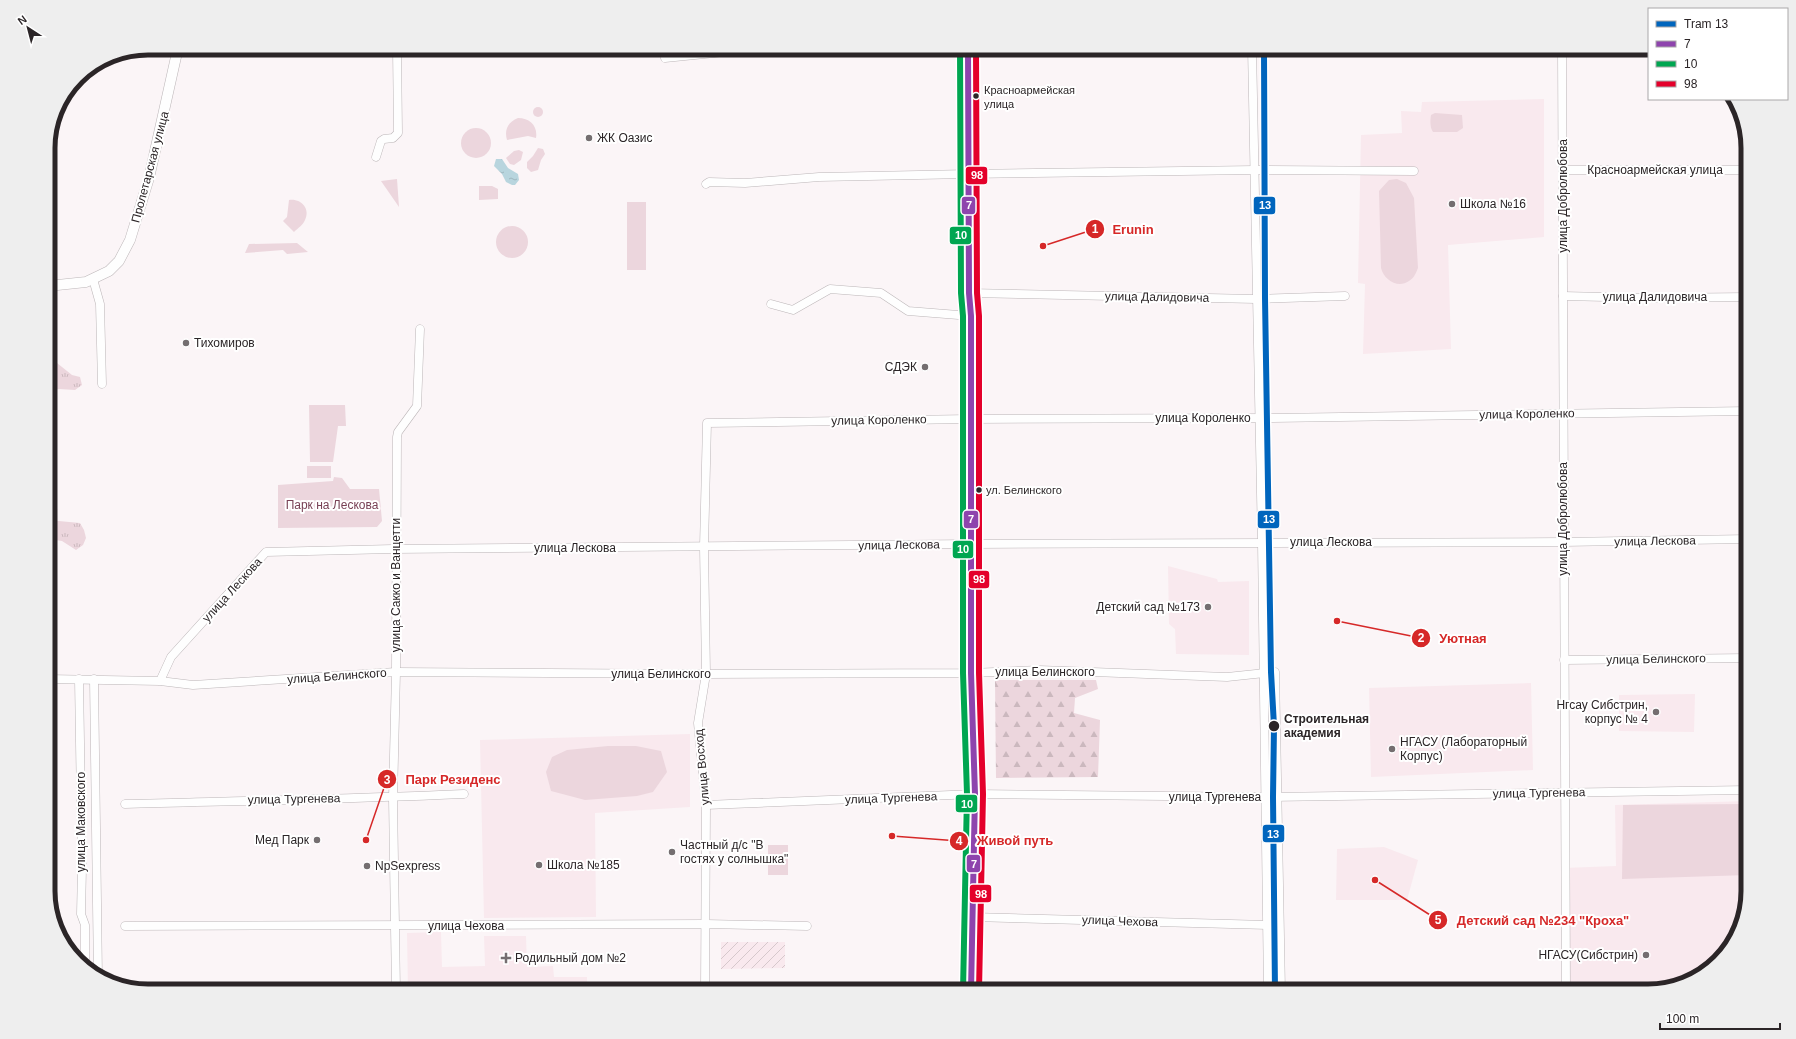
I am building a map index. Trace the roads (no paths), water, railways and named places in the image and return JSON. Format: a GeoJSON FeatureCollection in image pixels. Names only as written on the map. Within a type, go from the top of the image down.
{"type":"FeatureCollection","features":[{"type":"Feature","properties":{"kind":"main road","name":"Пролетарская улица"},"geometry":{"type":"LineString","coordinates":[[97,277],[109,271],[118,261],[130,240],[151,170],[176,55]]}},
{"type":"Feature","properties":{"kind":"main road"},"geometry":{"type":"LineString","coordinates":[[968,55],[972,544],[971,673],[975,794],[971,984]]}},
{"type":"Feature","properties":{"kind":"main road"},"geometry":{"type":"LineString","coordinates":[[55,285],[75,284],[97,277]]}},
{"type":"Feature","properties":{"kind":"street"},"geometry":{"type":"LineString","coordinates":[[376,157],[381,140],[393,138],[398,133],[397,55]]}},
{"type":"Feature","properties":{"kind":"street"},"geometry":{"type":"LineString","coordinates":[[665,58],[695,55]]}},
{"type":"Feature","properties":{"kind":"street"},"geometry":{"type":"LineString","coordinates":[[1252,55],[1258,418],[1262,542],[1268,984]]}},
{"type":"Feature","properties":{"kind":"street","name":"улица Добролюбова"},"geometry":{"type":"LineString","coordinates":[[1562,55],[1566,984]]}},
{"type":"Feature","properties":{"kind":"street"},"geometry":{"type":"LineString","coordinates":[[706,184],[709,182],[745,183],[819,177],[968,174],[1255,170],[1414,171]]}},
{"type":"Feature","properties":{"kind":"street","name":"Красноармейская улица"},"geometry":{"type":"LineString","coordinates":[[1563,170],[1741,170]]}},
{"type":"Feature","properties":{"kind":"street"},"geometry":{"type":"LineString","coordinates":[[97,277],[100,304],[102,384]]}},
{"type":"Feature","properties":{"kind":"street"},"geometry":{"type":"LineString","coordinates":[[771,304],[793,310],[830,289],[881,293],[908,311],[970,316]]}},
{"type":"Feature","properties":{"kind":"street","name":"улица Далидовича"},"geometry":{"type":"LineString","coordinates":[[969,293],[1256,298],[1345,296]]}},
{"type":"Feature","properties":{"kind":"street","name":"улица Далидовича"},"geometry":{"type":"LineString","coordinates":[[1563,296],[1648,298],[1741,296]]}},
{"type":"Feature","properties":{"kind":"street","name":"улица Сакко и Ванцетти"},"geometry":{"type":"LineString","coordinates":[[396,984],[393,798],[396,672],[397,437],[398,432],[416,406],[420,329]]}},
{"type":"Feature","properties":{"kind":"street","name":"улица Короленко"},"geometry":{"type":"LineString","coordinates":[[707,423],[970,419],[1258,418],[1741,411]]}},
{"type":"Feature","properties":{"kind":"street","name":"улица Восход"},"geometry":{"type":"LineString","coordinates":[[705,984],[706,805],[698,723],[706,674],[704,547],[707,423]]}},
{"type":"Feature","properties":{"kind":"street","name":"улица Лескова"},"geometry":{"type":"LineString","coordinates":[[160,681],[171,657],[266,552],[396,549],[1262,542],[1563,542],[1741,539]]}},
{"type":"Feature","properties":{"kind":"street","name":"улица Белинского"},"geometry":{"type":"LineString","coordinates":[[1564,660],[1741,658]]}},
{"type":"Feature","properties":{"kind":"street","name":"улица Белинского"},"geometry":{"type":"LineString","coordinates":[[55,679],[160,681],[193,686],[396,672],[706,674],[971,673],[1039,670],[1227,676],[1275,672],[1277,797]]}},
{"type":"Feature","properties":{"kind":"street","name":"улица Маковского"},"geometry":{"type":"LineString","coordinates":[[79,679],[82,861],[81,914],[85,925],[85,960]]}},
{"type":"Feature","properties":{"kind":"street"},"geometry":{"type":"LineString","coordinates":[[94,679],[98,970]]}},
{"type":"Feature","properties":{"kind":"street","name":"улица Тургенева"},"geometry":{"type":"LineString","coordinates":[[706,805],[975,794],[1277,797],[1741,790]]}},
{"type":"Feature","properties":{"kind":"street","name":"улица Тургенева"},"geometry":{"type":"LineString","coordinates":[[125,804],[393,798],[464,794]]}},
{"type":"Feature","properties":{"kind":"street"},"geometry":{"type":"LineString","coordinates":[[1277,797],[1280,984]]}},
{"type":"Feature","properties":{"kind":"street","name":"улица Чехова"},"geometry":{"type":"LineString","coordinates":[[972,917],[1268,925]]}},
{"type":"Feature","properties":{"kind":"street","name":"улица Чехова"},"geometry":{"type":"LineString","coordinates":[[125,926],[706,924],[806,926]]}},
{"type":"Feature","properties":{"kind":"water"},"geometry":{"type":"Polygon","coordinates":[[[496,159],[502,159],[508,168],[518,174],[519,180],[515,185],[506,182],[502,174],[494,166],[496,159]]]}},
{"type":"Feature","properties":{"kind":"tram line","name":"13"},"geometry":{"type":"LineString","coordinates":[[1264,55],[1265,298],[1271,672],[1274,726],[1273,797],[1275,984]]}},
{"type":"Feature","properties":{"kind":"place","name":"Красноармейская улица"},"geometry":{"type":"Point","coordinates":[976,96]}},
{"type":"Feature","properties":{"kind":"place","name":"ЖК Оазис"},"geometry":{"type":"Point","coordinates":[589,138]}},
{"type":"Feature","properties":{"kind":"place","name":"Школа №16"},"geometry":{"type":"Point","coordinates":[1452,204]}},
{"type":"Feature","properties":{"kind":"place","name":"Erunin"},"geometry":{"type":"Point","coordinates":[1043,246]}},
{"type":"Feature","properties":{"kind":"place","name":"Тихомиров"},"geometry":{"type":"Point","coordinates":[186,343]}},
{"type":"Feature","properties":{"kind":"place","name":"СДЭК"},"geometry":{"type":"Point","coordinates":[925,367]}},
{"type":"Feature","properties":{"kind":"place","name":"ул. Белинского"},"geometry":{"type":"Point","coordinates":[979,490]}},
{"type":"Feature","properties":{"kind":"place","name":"Детский сад №173"},"geometry":{"type":"Point","coordinates":[1208,607]}},
{"type":"Feature","properties":{"kind":"place","name":"Уютная"},"geometry":{"type":"Point","coordinates":[1337,621]}},
{"type":"Feature","properties":{"kind":"place","name":"Нгсау Сибстрин, корпус № 4"},"geometry":{"type":"Point","coordinates":[1656,712]}},
{"type":"Feature","properties":{"kind":"place","name":"Строительная академия"},"geometry":{"type":"Point","coordinates":[1274,726]}},
{"type":"Feature","properties":{"kind":"place","name":"НГАСУ (Лабораторный Корпус)"},"geometry":{"type":"Point","coordinates":[1392,749]}},
{"type":"Feature","properties":{"kind":"place","name":"Живой путь"},"geometry":{"type":"Point","coordinates":[892,836]}},
{"type":"Feature","properties":{"kind":"place","name":"Мед Парк"},"geometry":{"type":"Point","coordinates":[317,840]}},
{"type":"Feature","properties":{"kind":"place","name":"Парк Резиденс"},"geometry":{"type":"Point","coordinates":[366,840]}},
{"type":"Feature","properties":{"kind":"place","name":"Частный д/c \"В гостях у солнышка\""},"geometry":{"type":"Point","coordinates":[672,852]}},
{"type":"Feature","properties":{"kind":"place","name":"Школа №185"},"geometry":{"type":"Point","coordinates":[539,865]}},
{"type":"Feature","properties":{"kind":"place","name":"NpSexpress"},"geometry":{"type":"Point","coordinates":[367,866]}},
{"type":"Feature","properties":{"kind":"place","name":"Детский сад №234 \"Кроха\""},"geometry":{"type":"Point","coordinates":[1375,880]}},
{"type":"Feature","properties":{"kind":"place","name":"НГАСУ(Сибстрин)"},"geometry":{"type":"Point","coordinates":[1646,955]}},
{"type":"Feature","properties":{"kind":"place","name":"Родильный дом №2"},"geometry":{"type":"Point","coordinates":[506,958]}},
{"type":"Feature","properties":{"kind":"park label","name":"Парк на Лескова"},"geometry":{"type":"Point","coordinates":[332,505]}}]}
